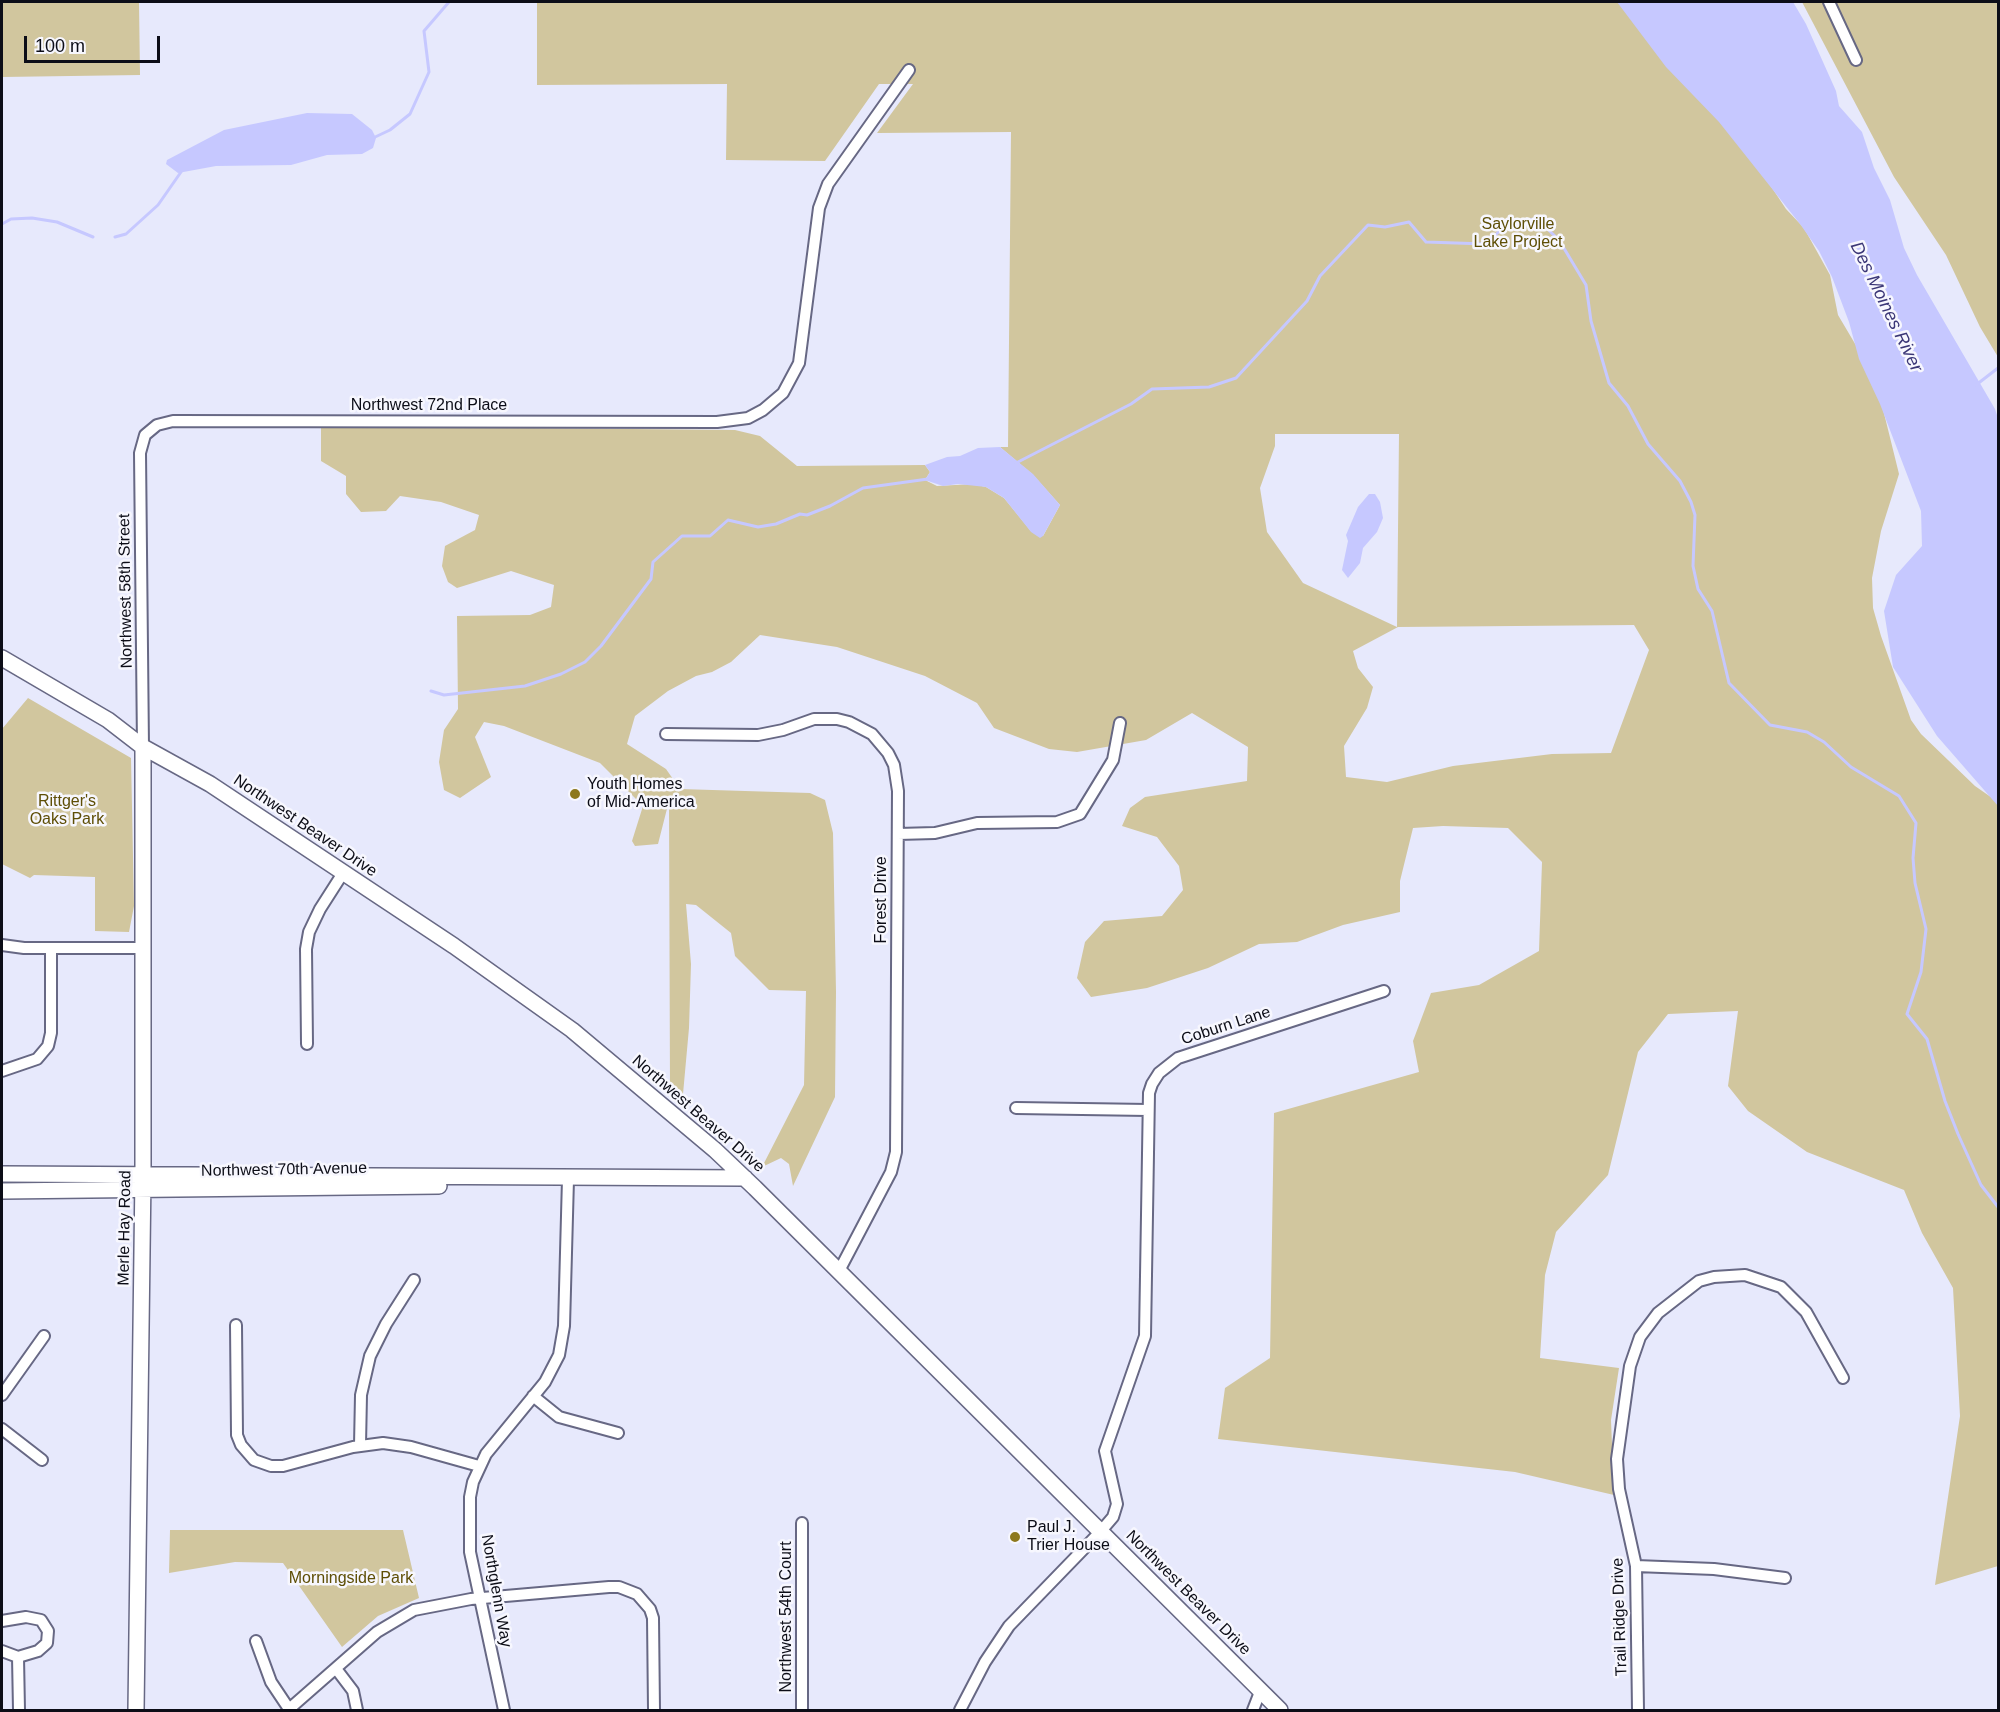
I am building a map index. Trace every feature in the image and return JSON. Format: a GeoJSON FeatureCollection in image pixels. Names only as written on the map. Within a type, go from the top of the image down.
{"type":"FeatureCollection","features":[{"type":"Feature","properties":{"kind":"main road","name":"Northwest Beaver Drive"},"geometry":{"type":"LineString","coordinates":[[2,658],[108,720],[143,747],[210,784],[454,946],[572,1030],[745,1178],[1280,1710]]}},
{"type":"Feature","properties":{"kind":"main road","name":"Merle Hay Road"},"geometry":{"type":"LineString","coordinates":[[136,1710],[143,1191],[143,747]]}},
{"type":"Feature","properties":{"kind":"main road","name":"Northwest 70th Avenue"},"geometry":{"type":"LineString","coordinates":[[2,1174],[462,1176],[568,1179],[745,1178]]}},
{"type":"Feature","properties":{"kind":"main road","name":"Northwest 70th Avenue"},"geometry":{"type":"LineString","coordinates":[[2,1191],[143,1191],[539,1184],[568,1179]]}},
{"type":"Feature","properties":{"kind":"street"},"geometry":{"type":"LineString","coordinates":[[1829,2],[1856,60]]}},
{"type":"Feature","properties":{"kind":"street","name":"Northwest 72nd Place"},"geometry":{"type":"LineString","coordinates":[[145,435],[157,425],[173,420],[717,423],[748,418],[763,410],[783,393],[792,379],[802,346],[819,208],[835,174],[909,70]]}},
{"type":"Feature","properties":{"kind":"street","name":"Northwest 58th Street"},"geometry":{"type":"LineString","coordinates":[[143,747],[140,453],[145,435]]}},
{"type":"Feature","properties":{"kind":"street","name":"Forest Drive"},"geometry":{"type":"LineString","coordinates":[[666,734],[758,735],[783,730],[813,718],[849,722],[872,734],[888,753],[894,765],[898,790],[896,1152],[891,1172],[839,1271]]}},
{"type":"Feature","properties":{"kind":"street"},"geometry":{"type":"LineString","coordinates":[[898,834],[935,833],[985,822],[1057,822],[1080,814],[1113,760],[1120,723]]}},
{"type":"Feature","properties":{"kind":"street"},"geometry":{"type":"LineString","coordinates":[[307,1044],[306,949],[309,932],[320,909],[343,873]]}},
{"type":"Feature","properties":{"kind":"street"},"geometry":{"type":"LineString","coordinates":[[2,945],[51,948],[144,948]]}},
{"type":"Feature","properties":{"kind":"street"},"geometry":{"type":"LineString","coordinates":[[2,1071],[37,1059],[48,1046],[51,1033],[51,948]]}},
{"type":"Feature","properties":{"kind":"street","name":"Coburn Lane"},"geometry":{"type":"LineString","coordinates":[[960,1710],[985,1662],[1009,1626],[1101,1531],[1113,1517],[1117,1504],[1106,1461],[1107,1441],[1145,1336],[1148,1110],[1152,1084],[1168,1064],[1178,1058],[1384,991]]}},
{"type":"Feature","properties":{"kind":"street"},"geometry":{"type":"LineString","coordinates":[[1016,1108],[1148,1110]]}},
{"type":"Feature","properties":{"kind":"street","name":"Northglenn Way"},"geometry":{"type":"LineString","coordinates":[[504,1710],[470,1552],[470,1497],[479,1466],[495,1441],[553,1369],[562,1341],[568,1179]]}},
{"type":"Feature","properties":{"kind":"street","name":"Trail Ridge Drive"},"geometry":{"type":"LineString","coordinates":[[1638,1710],[1636,1566],[1619,1489],[1617,1459],[1634,1351],[1648,1325],[1664,1308],[1699,1281],[1714,1277],[1745,1275],[1768,1281],[1780,1287],[1806,1312],[1843,1378]]}},
{"type":"Feature","properties":{"kind":"street"},"geometry":{"type":"LineString","coordinates":[[360,1445],[362,1395],[370,1356],[378,1337],[414,1280]]}},
{"type":"Feature","properties":{"kind":"street"},"geometry":{"type":"LineString","coordinates":[[236,1325],[236,1425],[240,1445],[246,1453],[262,1464],[283,1466],[360,1445],[398,1444],[479,1466]]}},
{"type":"Feature","properties":{"kind":"street"},"geometry":{"type":"LineString","coordinates":[[2,1395],[44,1336]]}},
{"type":"Feature","properties":{"kind":"street"},"geometry":{"type":"LineString","coordinates":[[533,1396],[559,1417],[618,1433]]}},
{"type":"Feature","properties":{"kind":"street"},"geometry":{"type":"LineString","coordinates":[[2,1429],[42,1460]]}},
{"type":"Feature","properties":{"kind":"street","name":"Northwest 54th Court"},"geometry":{"type":"LineString","coordinates":[[802,1523],[802,1710]]}},
{"type":"Feature","properties":{"kind":"street"},"geometry":{"type":"LineString","coordinates":[[1636,1566],[1714,1569],[1785,1578]]}},
{"type":"Feature","properties":{"kind":"street"},"geometry":{"type":"LineString","coordinates":[[256,1641],[271,1682],[289,1710],[337,1670],[377,1632],[404,1615],[434,1606],[480,1598],[619,1587],[637,1594],[650,1609],[653,1618],[654,1710]]}},
{"type":"Feature","properties":{"kind":"street"},"geometry":{"type":"LineString","coordinates":[[2,1620],[41,1620],[48,1631],[47,1643],[38,1651],[18,1657],[2,1651]]}},
{"type":"Feature","properties":{"kind":"street"},"geometry":{"type":"LineString","coordinates":[[18,1657],[19,1710]]}},
{"type":"Feature","properties":{"kind":"street"},"geometry":{"type":"LineString","coordinates":[[337,1670],[353,1691],[357,1710]]}},
{"type":"Feature","properties":{"kind":"street"},"geometry":{"type":"LineString","coordinates":[[1253,1710],[1260,1692]]}},
{"type":"Feature","properties":{"kind":"green space"},"geometry":{"type":"Polygon","coordinates":[[[2,2],[139,2],[140,75],[2,77],[2,2]]]}},
{"type":"Feature","properties":{"kind":"green space","name":"Saylorville Lake Project"},"geometry":{"type":"Polygon","coordinates":[[[537,2],[1649,2],[1786,209],[1804,228],[1830,275],[1838,315],[1867,364],[1879,393],[1899,474],[1881,531],[1872,578],[1873,608],[1881,636],[1911,720],[1921,734],[1975,786],[1998,802],[1998,1566],[1935,1585],[1960,1416],[1953,1288],[1922,1233],[1904,1190],[1807,1152],[1748,1111],[1728,1086],[1738,1011],[1668,1014],[1638,1052],[1608,1175],[1556,1232],[1545,1275],[1540,1358],[1619,1368],[1611,1420],[1614,1495],[1515,1472],[1218,1439],[1225,1388],[1270,1358],[1274,1113],[1419,1072],[1413,1041],[1431,993],[1479,985],[1539,951],[1542,862],[1508,828],[1443,826],[1413,828],[1400,881],[1400,912],[1343,925],[1297,942],[1259,944],[1208,968],[1147,988],[1091,997],[1077,978],[1085,942],[1104,921],[1162,916],[1183,890],[1179,866],[1157,837],[1122,826],[1130,808],[1145,797],[1247,781],[1248,747],[1192,713],[1146,740],[1077,752],[1049,749],[994,728],[977,703],[925,676],[837,647],[760,635],[731,662],[712,672],[696,676],[668,691],[635,716],[627,744],[666,769],[680,789],[810,793],[825,800],[833,833],[836,992],[835,1097],[793,1186],[789,1164],[781,1158],[762,1167],[804,1085],[806,991],[769,990],[735,956],[731,933],[696,905],[686,904],[691,964],[689,1028],[683,1094],[670,1089],[669,801],[658,844],[635,846],[632,841],[643,806],[600,763],[504,726],[484,722],[475,737],[491,777],[460,798],[444,790],[439,762],[444,730],[458,709],[457,616],[530,615],[551,607],[554,585],[511,571],[457,588],[448,582],[442,566],[445,546],[475,530],[479,515],[441,502],[400,496],[386,511],[361,512],[346,494],[346,476],[321,461],[321,426],[735,430],[760,436],[797,466],[925,465],[930,472],[925,480],[937,486],[973,484],[986,487],[1004,498],[1031,531],[1043,536],[1060,505],[1033,475],[1000,447],[1008,447],[1011,132],[877,133],[913,84],[879,84],[825,161],[726,160],[727,84],[537,85],[537,2]],[[1275,434],[1275,446],[1260,488],[1267,532],[1303,583],[1397,627],[1399,434],[1275,434]],[[1634,625],[1398,627],[1353,651],[1358,668],[1373,687],[1367,708],[1344,746],[1346,777],[1387,782],[1453,766],[1552,754],[1611,753],[1649,650],[1634,625]]]}},
{"type":"Feature","properties":{"kind":"green space"},"geometry":{"type":"Polygon","coordinates":[[[1802,2],[1998,2],[1998,357],[1980,327],[1946,255],[1894,177],[1802,2]]]}},
{"type":"Feature","properties":{"kind":"green space","name":"Rittger's Oaks Park"},"geometry":{"type":"Polygon","coordinates":[[[28,698],[131,758],[134,906],[129,932],[95,931],[95,877],[34,875],[30,878],[2,864],[2,729],[28,698]]]}},
{"type":"Feature","properties":{"kind":"green space","name":"Morningside Park"},"geometry":{"type":"Polygon","coordinates":[[[170,1530],[403,1530],[419,1598],[378,1616],[342,1647],[283,1563],[235,1562],[169,1573],[170,1530]]]}},
{"type":"Feature","properties":{"kind":"water","name":"Des Moines River"},"geometry":{"type":"Polygon","coordinates":[[[1617,2],[1793,2],[1806,24],[1836,91],[1839,106],[1862,132],[1874,168],[1890,200],[1904,248],[1917,275],[1995,409],[1998,418],[1998,806],[1937,736],[1893,667],[1884,611],[1896,575],[1922,546],[1921,511],[1880,404],[1859,359],[1849,322],[1832,277],[1819,251],[1800,224],[1719,122],[1666,67],[1617,2]]]}},
{"type":"Feature","properties":{"kind":"water"},"geometry":{"type":"Polygon","coordinates":[[[307,113],[352,114],[372,130],[376,138],[373,148],[362,154],[327,155],[291,165],[216,166],[178,173],[166,164],[167,160],[224,130],[307,113]]]}},
{"type":"Feature","properties":{"kind":"water"},"geometry":{"type":"Polygon","coordinates":[[[1000,447],[1033,474],[1060,505],[1040,538],[1031,532],[1004,498],[986,487],[958,484],[943,486],[925,480],[930,472],[925,465],[947,457],[960,456],[978,448],[1000,447]]]}},
{"type":"Feature","properties":{"kind":"water"},"geometry":{"type":"Polygon","coordinates":[[[1369,494],[1375,494],[1380,502],[1383,518],[1377,532],[1363,548],[1360,563],[1348,578],[1342,570],[1348,541],[1346,535],[1358,507],[1369,494]]]}},
{"type":"Feature","properties":{"kind":"waterway"},"geometry":{"type":"LineString","coordinates":[[373,138],[390,130],[410,114],[429,72],[424,31],[449,2]]}},
{"type":"Feature","properties":{"kind":"waterway"},"geometry":{"type":"LineString","coordinates":[[115,237],[126,234],[158,205],[181,172]]}},
{"type":"Feature","properties":{"kind":"waterway"},"geometry":{"type":"LineString","coordinates":[[2,224],[11,219],[32,218],[57,222],[93,237]]}},
{"type":"Feature","properties":{"kind":"waterway"},"geometry":{"type":"LineString","coordinates":[[1016,463],[1131,404],[1152,389],[1209,387],[1236,378],[1307,301],[1320,276],[1368,225],[1385,227],[1409,222],[1426,242],[1486,244],[1510,221],[1537,219],[1559,240],[1586,285],[1591,321],[1609,383],[1628,406],[1648,444],[1680,481],[1691,502],[1695,515],[1693,566],[1698,589],[1712,611],[1729,683],[1770,725],[1807,732],[1824,742],[1851,767],[1899,796],[1916,823],[1913,858],[1915,883],[1926,929],[1921,972],[1907,1014],[1927,1039],[1945,1101],[1958,1134],[1981,1185],[1998,1207]]}},
{"type":"Feature","properties":{"kind":"waterway"},"geometry":{"type":"LineString","coordinates":[[1976,385],[1998,368]]}},
{"type":"Feature","properties":{"kind":"waterway"},"geometry":{"type":"LineString","coordinates":[[431,691],[444,695],[525,686],[561,674],[585,662],[601,646],[651,579],[653,562],[682,536],[710,536],[728,520],[758,527],[776,524],[800,514],[807,515],[830,506],[863,488],[928,479]]}},
{"type":"Feature","properties":{"kind":"place","name":"Youth Homes of Mid-America"},"geometry":{"type":"Point","coordinates":[575,794]}},
{"type":"Feature","properties":{"kind":"place","name":"Paul J. Trier House"},"geometry":{"type":"Point","coordinates":[1015,1537]}}]}
